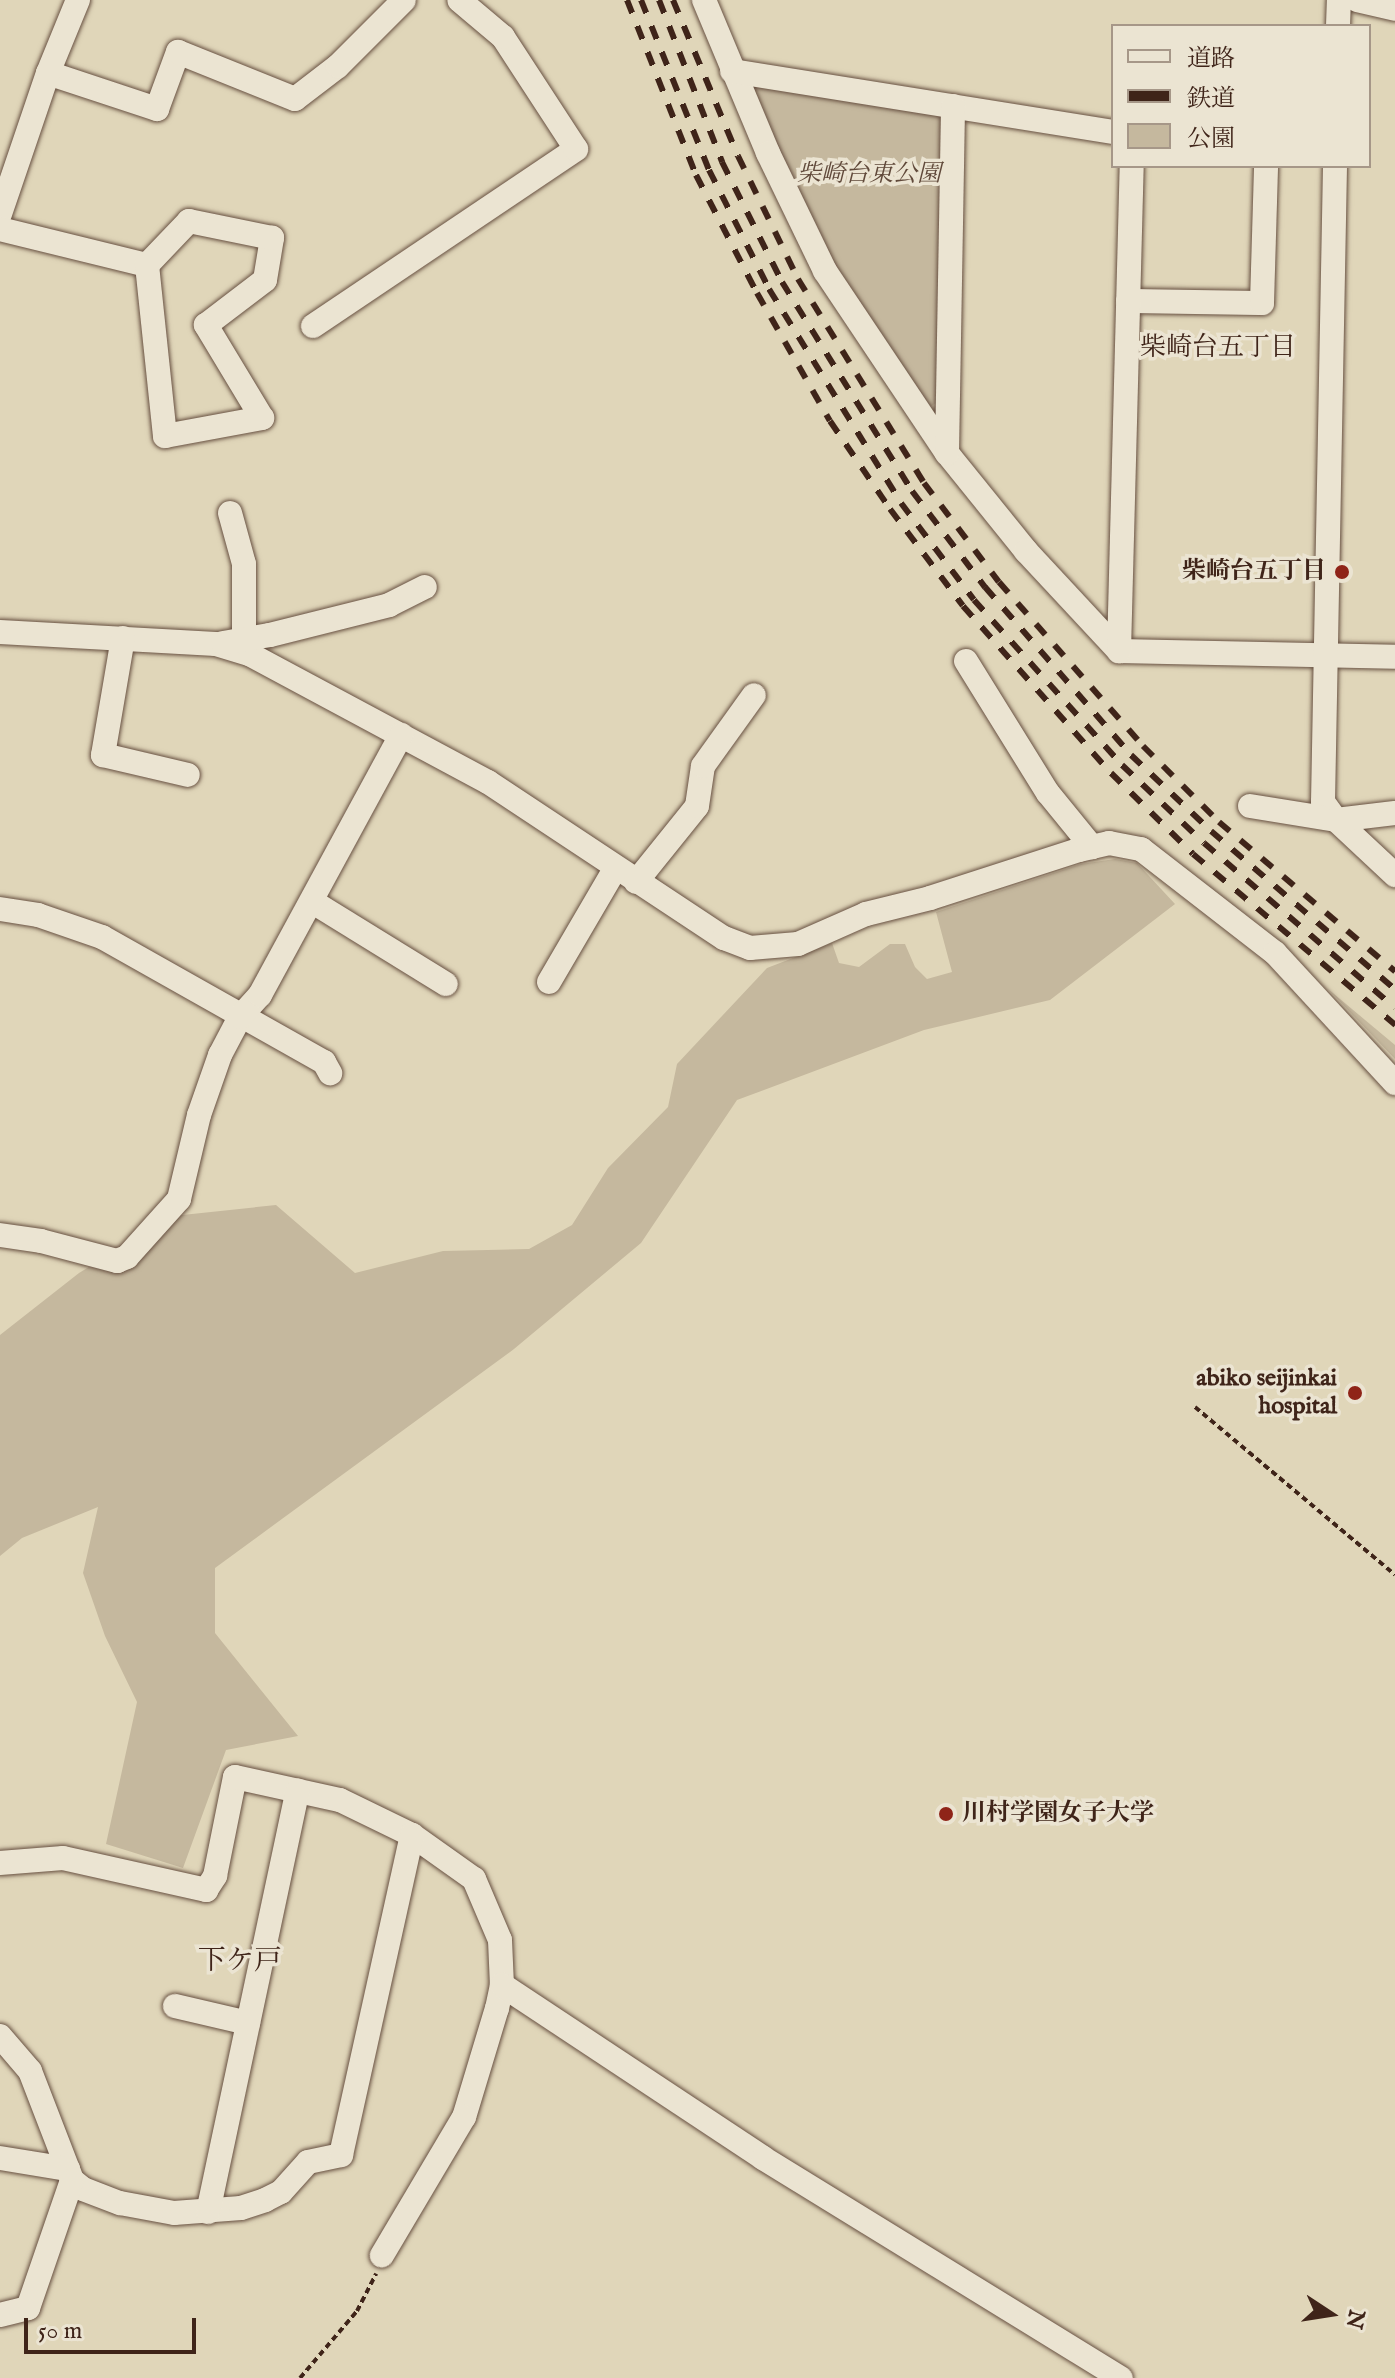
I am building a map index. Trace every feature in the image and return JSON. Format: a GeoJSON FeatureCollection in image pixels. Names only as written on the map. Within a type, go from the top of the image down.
{"type":"FeatureCollection","features":[{"type":"Feature","properties":{"kind":"street"},"geometry":{"type":"LineString","coordinates":[[0,214],[48,73],[78,0]]}},
{"type":"Feature","properties":{"kind":"street"},"geometry":{"type":"LineString","coordinates":[[48,73],[157,109],[178,52],[295,99],[338,66],[404,0]]}},
{"type":"Feature","properties":{"kind":"street"},"geometry":{"type":"LineString","coordinates":[[313,326],[576,149],[503,37],[459,0]]}},
{"type":"Feature","properties":{"kind":"street"},"geometry":{"type":"LineString","coordinates":[[704,0],[732,71],[825,271],[947,453],[1026,551],[1119,651],[1395,657]]}},
{"type":"Feature","properties":{"kind":"street"},"geometry":{"type":"LineString","coordinates":[[1338,24],[1339,0]]}},
{"type":"Feature","properties":{"kind":"street"},"geometry":{"type":"LineString","coordinates":[[1357,0],[1395,9]]}},
{"type":"Feature","properties":{"kind":"street"},"geometry":{"type":"LineString","coordinates":[[732,71],[1111,132]]}},
{"type":"Feature","properties":{"kind":"street"},"geometry":{"type":"LineString","coordinates":[[947,453],[953,106]]}},
{"type":"Feature","properties":{"kind":"street"},"geometry":{"type":"LineString","coordinates":[[1119,651],[1132,168]]}},
{"type":"Feature","properties":{"kind":"street"},"geometry":{"type":"LineString","coordinates":[[1128,301],[1262,303],[1266,168]]}},
{"type":"Feature","properties":{"kind":"street"},"geometry":{"type":"LineString","coordinates":[[1335,168],[1323,802],[1336,820],[1395,875]]}},
{"type":"Feature","properties":{"kind":"street"},"geometry":{"type":"LineString","coordinates":[[189,221],[272,238],[265,280],[206,325],[262,418],[165,436],[147,265],[189,221]]}},
{"type":"Feature","properties":{"kind":"street"},"geometry":{"type":"LineString","coordinates":[[0,229],[147,265]]}},
{"type":"Feature","properties":{"kind":"street"},"geometry":{"type":"LineString","coordinates":[[230,513],[244,564],[244,639]]}},
{"type":"Feature","properties":{"kind":"street"},"geometry":{"type":"LineString","coordinates":[[216,644],[389,605],[425,587]]}},
{"type":"Feature","properties":{"kind":"street"},"geometry":{"type":"LineString","coordinates":[[0,632],[216,644],[251,655],[488,782],[724,938],[750,948],[798,944],[866,914],[1092,847],[1126,844],[1141,849],[1275,953],[1395,1083]]}},
{"type":"Feature","properties":{"kind":"street"},"geometry":{"type":"LineString","coordinates":[[123,638],[103,755],[188,775]]}},
{"type":"Feature","properties":{"kind":"street"},"geometry":{"type":"LineString","coordinates":[[966,661],[1048,793],[1092,847]]}},
{"type":"Feature","properties":{"kind":"street"},"geometry":{"type":"LineString","coordinates":[[549,982],[626,875],[697,806],[703,766],[754,695]]}},
{"type":"Feature","properties":{"kind":"street"},"geometry":{"type":"LineString","coordinates":[[0,1235],[41,1241],[111,1261],[127,1257],[179,1199],[199,1115],[220,1055],[240,1017],[260,995],[313,902],[401,735]]}},
{"type":"Feature","properties":{"kind":"street"},"geometry":{"type":"LineString","coordinates":[[1250,806],[1336,820],[1395,813]]}},
{"type":"Feature","properties":{"kind":"street"},"geometry":{"type":"LineString","coordinates":[[313,902],[446,984]]}},
{"type":"Feature","properties":{"kind":"street"},"geometry":{"type":"LineString","coordinates":[[0,909],[59,921],[102,937],[324,1062],[330,1073]]}},
{"type":"Feature","properties":{"kind":"street"},"geometry":{"type":"LineString","coordinates":[[0,1863],[63,1858],[206,1890],[215,1876],[235,1777],[340,1800],[412,1835],[474,1879],[500,1940],[502,1985],[464,2117],[382,2255]]}},
{"type":"Feature","properties":{"kind":"street"},"geometry":{"type":"LineString","coordinates":[[208,2212],[298,1790]]}},
{"type":"Feature","properties":{"kind":"street"},"geometry":{"type":"LineString","coordinates":[[0,2036],[30,2071],[70,2174],[83,2189],[143,2209],[208,2212],[241,2208],[265,2200],[281,2192],[308,2162],[341,2155],[412,1835]]}},
{"type":"Feature","properties":{"kind":"street"},"geometry":{"type":"LineString","coordinates":[[502,1985],[763,2158],[1121,2378]]}},
{"type":"Feature","properties":{"kind":"street"},"geometry":{"type":"LineString","coordinates":[[175,2006],[248,2023]]}},
{"type":"Feature","properties":{"kind":"street"},"geometry":{"type":"LineString","coordinates":[[0,2158],[70,2174]]}},
{"type":"Feature","properties":{"kind":"street"},"geometry":{"type":"LineString","coordinates":[[0,2315],[28,2308],[70,2174]]}},
{"type":"Feature","properties":{"kind":"path"},"geometry":{"type":"LineString","coordinates":[[1195,1407],[1395,1575]]}},
{"type":"Feature","properties":{"kind":"path"},"geometry":{"type":"LineString","coordinates":[[300,2378],[357,2311],[373,2284],[382,2255]]}},
{"type":"Feature","properties":{"kind":"green space","name":"柴崎台東公園"},"geometry":{"type":"Polygon","coordinates":[[[746,82],[943,112],[940,400],[930,407],[854,296],[807,216],[746,82]]]}},
{"type":"Feature","properties":{"kind":"green space"},"geometry":{"type":"Polygon","coordinates":[[[1115,859],[1137,863],[1175,904],[1050,1000],[924,1030],[737,1100],[641,1243],[514,1349],[215,1568],[215,1633],[298,1736],[226,1750],[183,1868],[106,1844],[137,1702],[105,1636],[83,1573],[98,1507],[22,1538],[0,1556],[0,1335],[79,1273],[173,1216],[276,1205],[355,1273],[443,1251],[529,1249],[572,1225],[608,1168],[668,1107],[677,1064],[767,968],[832,943],[839,963],[859,967],[890,944],[905,944],[915,967],[927,979],[952,972],[936,912],[1081,864],[1115,859]]]}},
{"type":"Feature","properties":{"kind":"green space"},"geometry":{"type":"Polygon","coordinates":[[[1328,989],[1395,1045],[1395,1059],[1328,989]]]}},
{"type":"Feature","properties":{"kind":"railway"},"geometry":{"type":"LineString","coordinates":[[627,0],[696,175],[757,293],[830,421],[890,509],[963,606],[1111,773],[1193,854],[1395,1025]]}},
{"type":"Feature","properties":{"kind":"railway"},"geometry":{"type":"LineString","coordinates":[[641,0],[709,170],[769,289],[901,503],[974,600],[1122,765],[1204,843],[1395,1008]]}},
{"type":"Feature","properties":{"kind":"railway"},"geometry":{"type":"LineString","coordinates":[[659,0],[722,162],[782,282],[912,491],[985,587],[1131,755],[1211,831],[1395,989]]}},
{"type":"Feature","properties":{"kind":"railway"},"geometry":{"type":"LineString","coordinates":[[673,0],[738,156],[798,279],[924,483],[999,582],[1143,746],[1219,822],[1395,971]]}},
{"type":"Feature","properties":{"kind":"place","name":"柴崎台五丁目"},"geometry":{"type":"Point","coordinates":[1342,572]}},
{"type":"Feature","properties":{"kind":"place","name":"abiko seijinkai hospital"},"geometry":{"type":"Point","coordinates":[1355,1393]}},
{"type":"Feature","properties":{"kind":"place","name":"川村学園女子大学"},"geometry":{"type":"Point","coordinates":[946,1814]}},
{"type":"Feature","properties":{"kind":"district","name":"柴崎台五丁目"},"geometry":{"type":"Point","coordinates":[1218,348]}},
{"type":"Feature","properties":{"kind":"district","name":"下ケ戸"},"geometry":{"type":"Point","coordinates":[240,1962]}}]}
